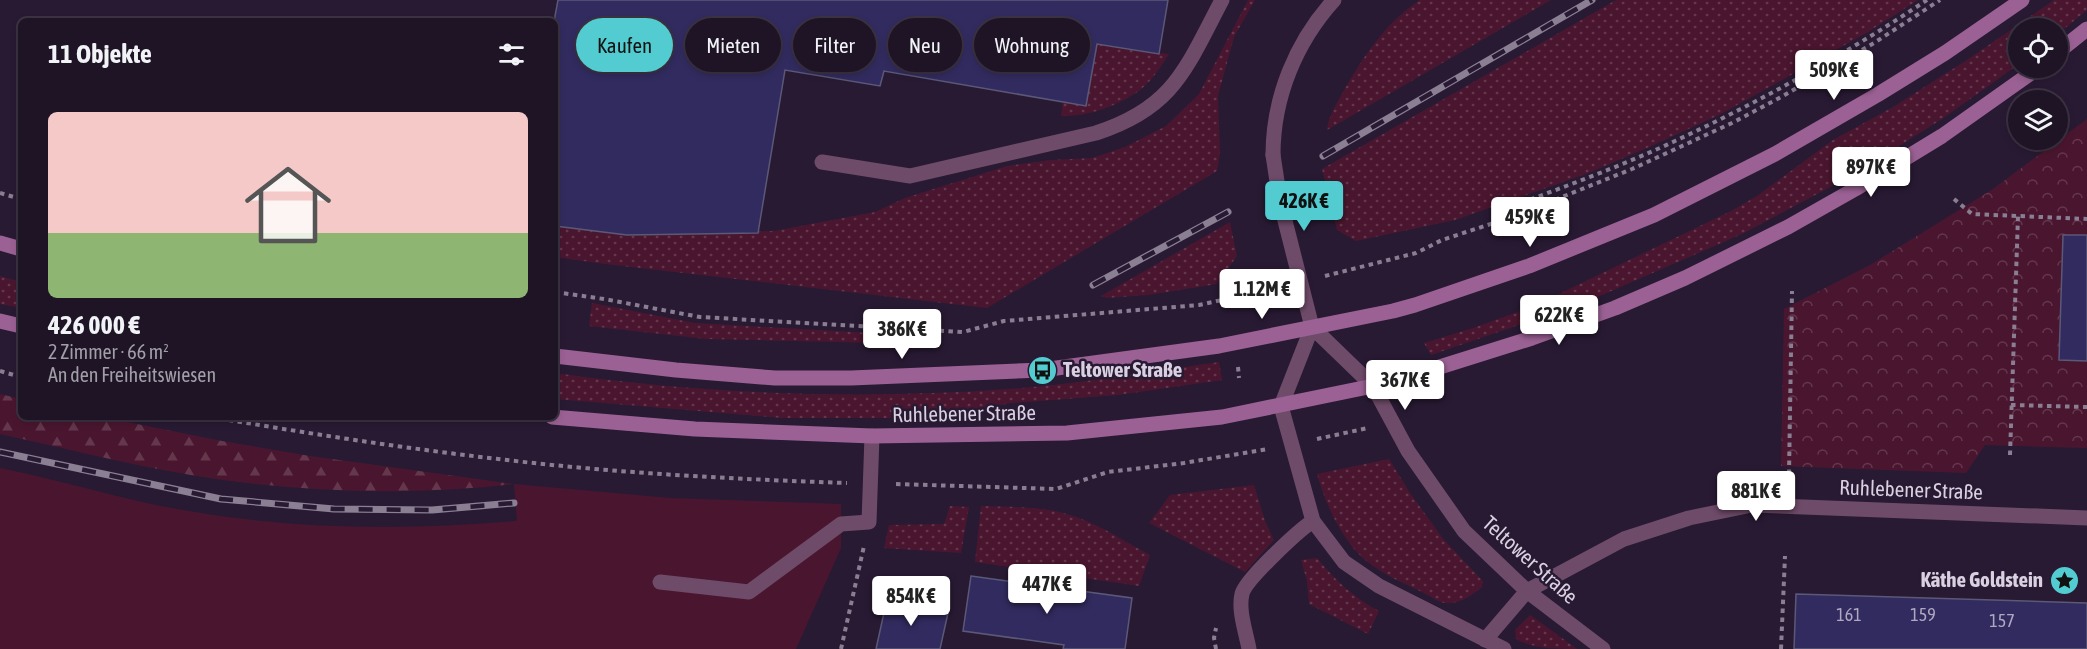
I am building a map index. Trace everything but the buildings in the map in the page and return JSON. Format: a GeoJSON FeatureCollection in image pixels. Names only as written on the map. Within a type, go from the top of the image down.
{"type":"FeatureCollection","features":[{"type":"Feature","properties":{"kind":"main road","name":"Ruhlebener Straße"},"geometry":{"type":"LineString","coordinates":[[558,356],[676,370],[775,378],[902,377],[1042,369],[1110,362],[1219,346],[1415,305],[1529,266],[1654,215],[1775,154],[1846,113],[1945,53],[2022,0]]}},
{"type":"Feature","properties":{"kind":"main road"},"geometry":{"type":"LineString","coordinates":[[2068,44],[2087,29]]}},
{"type":"Feature","properties":{"kind":"main road","name":"Ruhlebener Straße"},"geometry":{"type":"LineString","coordinates":[[558,418],[695,429],[872,436],[1067,433],[1222,417],[1372,386],[1532,338],[1615,308],[1685,278],[1788,227],[1856,189],[1942,136],[2024,78]]}},
{"type":"Feature","properties":{"kind":"main road"},"geometry":{"type":"LineString","coordinates":[[0,243],[18,248]]}},
{"type":"Feature","properties":{"kind":"main road"},"geometry":{"type":"LineString","coordinates":[[0,321],[18,325]]}},
{"type":"Feature","properties":{"kind":"street"},"geometry":{"type":"LineString","coordinates":[[822,162],[910,176],[1120,126],[1142,114],[1164,97],[1186,68],[1222,0]]}},
{"type":"Feature","properties":{"kind":"street"},"geometry":{"type":"LineString","coordinates":[[1334,0],[1324,11],[1286,75],[1274,123],[1273,155],[1280,201],[1312,327],[1281,406],[1313,521],[1344,562],[1379,586],[1504,649]]}},
{"type":"Feature","properties":{"kind":"street","name":"Teltower Straße"},"geometry":{"type":"LineString","coordinates":[[1312,327],[1372,386],[1408,451],[1464,531],[1527,591],[1603,649]]}},
{"type":"Feature","properties":{"kind":"street"},"geometry":{"type":"LineString","coordinates":[[660,582],[749,592],[841,524],[869,522],[872,436]]}},
{"type":"Feature","properties":{"kind":"street","name":"Ruhlebener Straße"},"geometry":{"type":"LineString","coordinates":[[1485,640],[1527,591],[1624,539],[1689,518],[1752,505],[2087,518]]}},
{"type":"Feature","properties":{"kind":"street"},"geometry":{"type":"LineString","coordinates":[[1249,649],[1241,606],[1242,592],[1254,574],[1269,562],[1299,530],[1313,521]]}},
{"type":"Feature","properties":{"kind":"path"},"geometry":{"type":"LineString","coordinates":[[1505,209],[1595,175],[1714,122],[1826,62],[1885,28],[1927,0]]}},
{"type":"Feature","properties":{"kind":"path"},"geometry":{"type":"LineString","coordinates":[[1380,263],[1416,253],[1442,240],[1512,217],[1632,169],[1722,127],[1783,96],[1854,55],[1940,0]]}},
{"type":"Feature","properties":{"kind":"path"},"geometry":{"type":"LineString","coordinates":[[0,193],[18,198]]}},
{"type":"Feature","properties":{"kind":"path"},"geometry":{"type":"LineString","coordinates":[[1954,199],[1972,214],[2087,219]]}},
{"type":"Feature","properties":{"kind":"path"},"geometry":{"type":"LineString","coordinates":[[2010,455],[2018,216]]}},
{"type":"Feature","properties":{"kind":"path"},"geometry":{"type":"LineString","coordinates":[[1790,474],[1792,291]]}},
{"type":"Feature","properties":{"kind":"path"},"geometry":{"type":"LineString","coordinates":[[558,292],[700,317],[963,332],[1004,321],[1218,302]]}},
{"type":"Feature","properties":{"kind":"path"},"geometry":{"type":"LineString","coordinates":[[0,371],[18,376]]}},
{"type":"Feature","properties":{"kind":"path"},"geometry":{"type":"LineString","coordinates":[[2011,405],[2087,407]]}},
{"type":"Feature","properties":{"kind":"path"},"geometry":{"type":"LineString","coordinates":[[229,420],[330,437],[499,460],[706,477],[1056,489],[1108,472],[1204,460],[1393,423]]}},
{"type":"Feature","properties":{"kind":"path"},"geometry":{"type":"LineString","coordinates":[[841,649],[869,522]]}},
{"type":"Feature","properties":{"kind":"path"},"geometry":{"type":"LineString","coordinates":[[1781,649],[1785,556]]}},
{"type":"Feature","properties":{"kind":"path"},"geometry":{"type":"LineString","coordinates":[[1215,633],[1216,649]]}},
{"type":"Feature","properties":{"kind":"green space"},"geometry":{"type":"Polygon","coordinates":[[[1248,0],[1255,0],[1234,37],[1218,96],[1220,153],[1217,171],[987,308],[558,257],[558,226],[627,235],[774,231],[875,212],[905,198],[1007,166],[1051,160],[1092,158],[1125,147],[1166,126],[1199,94],[1248,0]]]}},
{"type":"Feature","properties":{"kind":"green space"},"geometry":{"type":"Polygon","coordinates":[[[1420,0],[1551,0],[1327,130],[1336,105],[1367,53],[1396,19],[1420,0]]]}},
{"type":"Feature","properties":{"kind":"green space"},"geometry":{"type":"Polygon","coordinates":[[[1616,0],[1918,0],[1868,32],[1721,114],[1586,174],[1455,220],[1356,241],[1337,230],[1322,169],[1616,0]]]}},
{"type":"Feature","properties":{"kind":"green space"},"geometry":{"type":"Polygon","coordinates":[[[2054,0],[2087,0],[2087,10],[2068,26],[2068,18],[2028,18],[2054,0]]]}},
{"type":"Feature","properties":{"kind":"green space"},"geometry":{"type":"Polygon","coordinates":[[[2008,32],[2008,72],[1942,119],[1853,175],[1742,234],[1586,302],[1431,355],[1424,343],[1534,306],[1731,211],[1757,196],[1833,140],[1893,107],[2008,32]]]}},
{"type":"Feature","properties":{"kind":"green space"},"geometry":{"type":"Polygon","coordinates":[[[1097,44],[1169,54],[1150,80],[1128,98],[1090,113],[1061,116],[1063,101],[1086,105],[1097,44]]]}},
{"type":"Feature","properties":{"kind":"green space"},"geometry":{"type":"Polygon","coordinates":[[[2087,119],[2087,448],[1985,445],[1966,473],[1781,466],[1784,309],[1870,265],[1993,189],[2045,150],[2068,150],[2068,133],[2087,119]]]}},
{"type":"Feature","properties":{"kind":"green space"},"geometry":{"type":"Polygon","coordinates":[[[1230,222],[1237,256],[1217,284],[1148,295],[1107,298],[1101,296],[1230,222]]]}},
{"type":"Feature","properties":{"kind":"green space"},"geometry":{"type":"Polygon","coordinates":[[[0,276],[18,281],[18,307],[0,304],[0,276]]]}},
{"type":"Feature","properties":{"kind":"green space"},"geometry":{"type":"Polygon","coordinates":[[[592,303],[695,323],[889,334],[888,339],[882,343],[706,339],[589,326],[592,303]]]}},
{"type":"Feature","properties":{"kind":"green space"},"geometry":{"type":"Polygon","coordinates":[[[1219,362],[1222,380],[1118,395],[1011,403],[935,418],[782,418],[558,399],[558,373],[668,386],[838,394],[951,392],[1034,387],[1219,362]]]}},
{"type":"Feature","properties":{"kind":"green space"},"geometry":{"type":"Polygon","coordinates":[[[0,394],[18,398],[18,420],[117,420],[310,456],[514,484],[405,491],[296,488],[195,476],[0,434],[0,394]]]}},
{"type":"Feature","properties":{"kind":"green space"},"geometry":{"type":"Polygon","coordinates":[[[1389,459],[1444,540],[1483,581],[1482,587],[1470,596],[1460,601],[1442,602],[1393,578],[1363,558],[1338,525],[1317,474],[1389,459]]]}},
{"type":"Feature","properties":{"kind":"green space"},"geometry":{"type":"Polygon","coordinates":[[[0,468],[170,508],[235,518],[356,527],[437,526],[517,521],[514,484],[671,498],[841,504],[841,548],[796,649],[0,649],[0,468]]]}},
{"type":"Feature","properties":{"kind":"green space"},"geometry":{"type":"Polygon","coordinates":[[[1254,485],[1265,521],[1274,540],[1245,572],[1149,523],[1170,495],[1254,485]]]}},
{"type":"Feature","properties":{"kind":"green space"},"geometry":{"type":"Polygon","coordinates":[[[950,506],[969,507],[961,553],[884,548],[889,525],[944,524],[950,506]]]}},
{"type":"Feature","properties":{"kind":"green space"},"geometry":{"type":"Polygon","coordinates":[[[981,506],[1055,511],[1097,526],[1150,555],[1139,586],[975,562],[981,506]]]}},
{"type":"Feature","properties":{"kind":"green space"},"geometry":{"type":"Polygon","coordinates":[[[1317,558],[1345,588],[1379,611],[1368,634],[1309,604],[1307,581],[1301,560],[1317,558]]]}},
{"type":"Feature","properties":{"kind":"green space"},"geometry":{"type":"Polygon","coordinates":[[[1530,615],[1577,649],[1537,647],[1516,639],[1515,630],[1530,615]]]}},
{"type":"Feature","properties":{"kind":"railway"},"geometry":{"type":"LineString","coordinates":[[1323,156],[1592,0]]}},
{"type":"Feature","properties":{"kind":"railway"},"geometry":{"type":"LineString","coordinates":[[1093,285],[1228,212]]}},
{"type":"Feature","properties":{"kind":"railway"},"geometry":{"type":"LineString","coordinates":[[0,452],[221,499],[334,509],[432,510],[514,503]]}},
{"type":"Feature","properties":{"kind":"place","name":"Teltower Straße"},"geometry":{"type":"Point","coordinates":[1042,370]}},
{"type":"Feature","properties":{"kind":"place","name":"Käthe Goldstein"},"geometry":{"type":"Point","coordinates":[2064,580]}}]}
